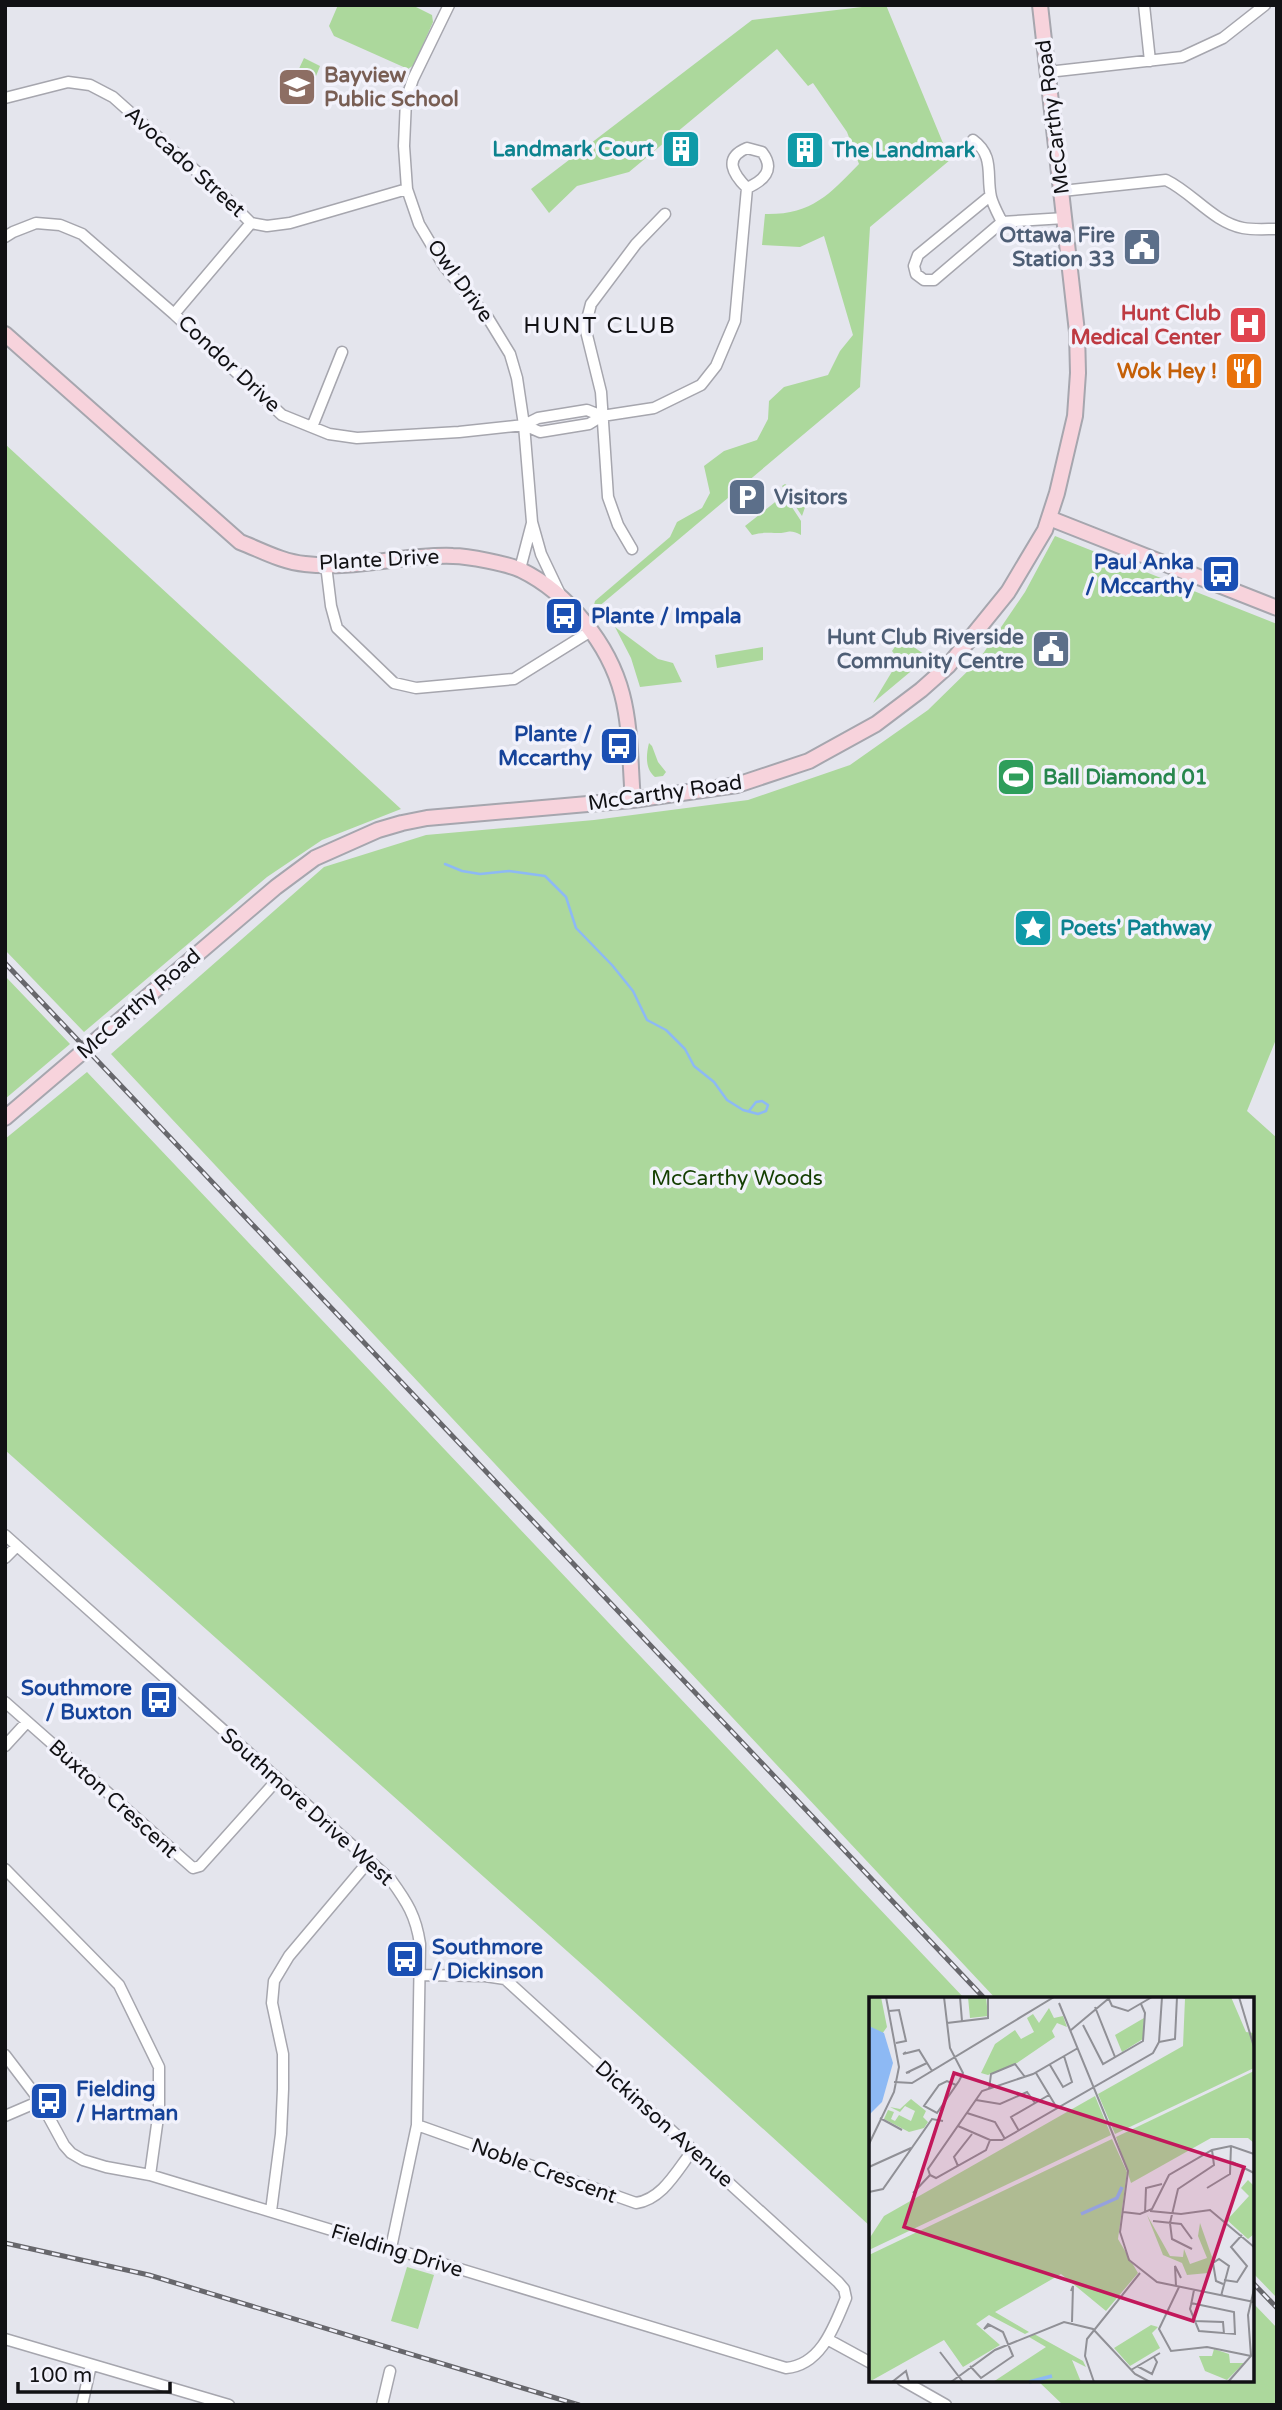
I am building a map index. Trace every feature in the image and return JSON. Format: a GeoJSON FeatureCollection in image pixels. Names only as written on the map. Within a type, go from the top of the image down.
{"type":"FeatureCollection","features":[{"type":"Feature","properties":{"kind":"street","name":"Owl Drive"},"geometry":{"type":"LineString","coordinates":[[449,5],[413,79],[406,100],[404,146],[407,189],[419,224],[444,265],[488,318],[510,354],[524,425],[532,522],[549,574],[564,601]]}},
{"type":"Feature","properties":{"kind":"street","name":"McCarthy Road"},"geometry":{"type":"LineString","coordinates":[[5,1118],[276,887],[315,858],[378,830],[414,821],[633,800],[737,785],[809,761],[876,724],[921,690],[956,657],[1008,592],[1045,530],[1064,468],[1075,416],[1077,332],[1040,5]]}},
{"type":"Feature","properties":{"kind":"street"},"geometry":{"type":"LineString","coordinates":[[1144,5],[1150,61]]}},
{"type":"Feature","properties":{"kind":"street"},"geometry":{"type":"LineString","coordinates":[[1048,72],[1182,57],[1213,45],[1235,31],[1265,5]]}},
{"type":"Feature","properties":{"kind":"street","name":"Avocado Street"},"geometry":{"type":"LineString","coordinates":[[5,98],[68,82],[90,85],[113,97],[251,223],[267,226],[290,223],[407,189]]}},
{"type":"Feature","properties":{"kind":"street"},"geometry":{"type":"LineString","coordinates":[[973,140],[982,146],[990,170],[990,196],[1002,222]]}},
{"type":"Feature","properties":{"kind":"street"},"geometry":{"type":"LineString","coordinates":[[1062,191],[1166,180],[1220,219],[1242,228],[1277,229]]}},
{"type":"Feature","properties":{"kind":"street","name":"Condor Drive"},"geometry":{"type":"LineString","coordinates":[[5,237],[36,223],[60,225],[82,234],[174,314],[282,415],[329,434],[357,438],[458,432],[524,425],[538,418],[587,410],[602,416],[654,408],[696,390],[716,366],[735,321],[747,188]]}},
{"type":"Feature","properties":{"kind":"street"},"geometry":{"type":"LineString","coordinates":[[990,196],[918,255],[914,266],[916,274],[924,280],[934,280],[1002,222],[1065,218]]}},
{"type":"Feature","properties":{"kind":"street"},"geometry":{"type":"LineString","coordinates":[[632,549],[618,525],[608,497],[601,392],[585,327],[591,304],[636,244],[665,214]]}},
{"type":"Feature","properties":{"kind":"street"},"geometry":{"type":"LineString","coordinates":[[174,314],[251,223]]}},
{"type":"Feature","properties":{"kind":"street","name":"Plante Drive"},"geometry":{"type":"LineString","coordinates":[[5,334],[240,542],[304,564],[326,565],[455,556],[520,569],[564,601],[591,631],[609,659],[622,693],[633,800]]}},
{"type":"Feature","properties":{"kind":"street"},"geometry":{"type":"LineString","coordinates":[[312,427],[342,352]]}},
{"type":"Feature","properties":{"kind":"street"},"geometry":{"type":"LineString","coordinates":[[1049,518],[1277,608]]}},
{"type":"Feature","properties":{"kind":"street","name":"Owl Drive"},"geometry":{"type":"LineString","coordinates":[[520,569],[532,522]]}},
{"type":"Feature","properties":{"kind":"street"},"geometry":{"type":"LineString","coordinates":[[326,565],[331,606],[337,628],[394,683],[416,688],[514,679],[591,631]]}},
{"type":"Feature","properties":{"kind":"street","name":"Southmore Drive West"},"geometry":{"type":"LineString","coordinates":[[5,1535],[391,1880],[405,1899],[416,1921],[421,1944],[417,2125],[391,2248]]}},
{"type":"Feature","properties":{"kind":"street"},"geometry":{"type":"LineString","coordinates":[[5,1558],[17,1546]]}},
{"type":"Feature","properties":{"kind":"street","name":"Buxton Crescent"},"geometry":{"type":"LineString","coordinates":[[5,1702],[193,1868],[200,1866],[277,1780]]}},
{"type":"Feature","properties":{"kind":"street"},"geometry":{"type":"LineString","coordinates":[[5,1746],[27,1722]]}},
{"type":"Feature","properties":{"kind":"street"},"geometry":{"type":"LineString","coordinates":[[271,2211],[281,2134],[283,2077],[283,2054],[272,2003],[274,1981],[289,1956],[369,1861]]}},
{"type":"Feature","properties":{"kind":"street"},"geometry":{"type":"LineString","coordinates":[[5,1869],[119,1985],[159,2067],[159,2110],[150,2175]]}},
{"type":"Feature","properties":{"kind":"street","name":"Dickinson Avenue"},"geometry":{"type":"LineString","coordinates":[[421,1975],[505,1979],[844,2290],[846,2298],[827,2339]]}},
{"type":"Feature","properties":{"kind":"street","name":"Fielding Drive"},"geometry":{"type":"LineString","coordinates":[[5,2055],[40,2101],[64,2145],[83,2160],[150,2175],[786,2368],[797,2367],[810,2361],[827,2339]]}},
{"type":"Feature","properties":{"kind":"street"},"geometry":{"type":"LineString","coordinates":[[5,2116],[40,2101]]}},
{"type":"Feature","properties":{"kind":"street","name":"Noble Crescent"},"geometry":{"type":"LineString","coordinates":[[417,2125],[636,2203],[657,2195],[693,2150]]}},
{"type":"Feature","properties":{"kind":"street"},"geometry":{"type":"LineString","coordinates":[[5,2339],[50,2350],[229,2405]]}},
{"type":"Feature","properties":{"kind":"street"},"geometry":{"type":"LineString","coordinates":[[827,2339],[869,2362]]}},
{"type":"Feature","properties":{"kind":"street"},"geometry":{"type":"LineString","coordinates":[[82,2405],[91,2364]]}},
{"type":"Feature","properties":{"kind":"street"},"geometry":{"type":"LineString","coordinates":[[382,2405],[390,2371]]}},
{"type":"Feature","properties":{"kind":"street"},"geometry":{"type":"LineString","coordinates":[[906,2382],[946,2405]]}},
{"type":"Feature","properties":{"kind":"green space"},"geometry":{"type":"Polygon","coordinates":[[[338,5],[412,5],[432,15],[433,22],[414,65],[408,69],[334,36],[329,26],[338,5]]]}},
{"type":"Feature","properties":{"kind":"green space"},"geometry":{"type":"Polygon","coordinates":[[[886,5],[950,160],[870,227],[860,387],[597,608],[595,601],[670,537],[677,522],[702,508],[710,493],[704,466],[724,451],[757,440],[768,419],[769,401],[784,387],[828,375],[840,351],[853,335],[824,236],[800,247],[762,245],[765,214],[807,207],[828,194],[859,164],[847,132],[813,83],[808,86],[777,49],[629,172],[577,186],[549,213],[531,189],[752,20],[886,5]]]}},
{"type":"Feature","properties":{"kind":"green space"},"geometry":{"type":"Polygon","coordinates":[[[304,58],[320,66],[314,81],[310,83],[299,79],[297,73],[304,58]]]}},
{"type":"Feature","properties":{"kind":"green space"},"geometry":{"type":"Polygon","coordinates":[[[5,444],[401,809],[322,840],[267,877],[84,1032],[5,950],[5,444]]]}},
{"type":"Feature","properties":{"kind":"green space"},"geometry":{"type":"Polygon","coordinates":[[[785,484],[798,492],[810,493],[802,516],[782,486],[785,484]]]}},
{"type":"Feature","properties":{"kind":"green space"},"geometry":{"type":"Polygon","coordinates":[[[784,495],[801,521],[801,535],[791,532],[752,535],[745,526],[784,495]]]}},
{"type":"Feature","properties":{"kind":"green space","name":"McCarthy Woods"},"geometry":{"type":"Polygon","coordinates":[[[1055,536],[1277,624],[1277,1037],[1247,1111],[1277,1138],[1277,2298],[1254,2274],[1254,1997],[994,1997],[111,1054],[324,867],[426,835],[594,820],[748,800],[850,765],[928,710],[978,661],[1025,592],[1055,536]]]}},
{"type":"Feature","properties":{"kind":"green space"},"geometry":{"type":"Polygon","coordinates":[[[615,627],[658,659],[673,663],[682,682],[640,687],[631,658],[615,627]]]}},
{"type":"Feature","properties":{"kind":"green space"},"geometry":{"type":"Polygon","coordinates":[[[901,638],[928,657],[873,703],[899,660],[892,651],[901,638]]]}},
{"type":"Feature","properties":{"kind":"green space"},"geometry":{"type":"Polygon","coordinates":[[[763,647],[763,660],[717,668],[715,655],[763,647]]]}},
{"type":"Feature","properties":{"kind":"green space"},"geometry":{"type":"Polygon","coordinates":[[[649,743],[666,772],[663,776],[655,777],[649,770],[649,743]]]}},
{"type":"Feature","properties":{"kind":"green space"},"geometry":{"type":"Polygon","coordinates":[[[5,976],[70,1044],[5,1099],[5,976]]]}},
{"type":"Feature","properties":{"kind":"green space"},"geometry":{"type":"Polygon","coordinates":[[[87,1072],[963,1997],[869,1997],[869,2225],[595,1976],[5,1450],[5,1139],[87,1072]]]}},
{"type":"Feature","properties":{"kind":"green space"},"geometry":{"type":"Polygon","coordinates":[[[407,2267],[434,2275],[418,2329],[391,2321],[407,2267]]]}},
{"type":"Feature","properties":{"kind":"green space"},"geometry":{"type":"Polygon","coordinates":[[[1254,2304],[1277,2328],[1277,2405],[1063,2405],[1039,2382],[1254,2382],[1254,2304]]]}},
{"type":"Feature","properties":{"kind":"waterway"},"geometry":{"type":"LineString","coordinates":[[445,864],[480,874],[509,871],[545,876],[566,897],[576,928],[633,991],[647,1020],[666,1030],[685,1049],[694,1066],[714,1082],[727,1100],[743,1110],[758,1114],[766,1111],[768,1105],[762,1101],[756,1102],[749,1111]]}},
{"type":"Feature","properties":{"kind":"railway"},"geometry":{"type":"LineString","coordinates":[[5,963],[983,1997]]}},
{"type":"Feature","properties":{"kind":"railway"},"geometry":{"type":"LineString","coordinates":[[5,2243],[149,2275],[579,2405]]}},
{"type":"Feature","properties":{"kind":"railway"},"geometry":{"type":"LineString","coordinates":[[1254,2284],[1277,2308]]}},
{"type":"Feature","properties":{"kind":"place","name":"Bayview Public School"},"geometry":{"type":"Point","coordinates":[297,87]}},
{"type":"Feature","properties":{"kind":"place","name":"Landmark Court"},"geometry":{"type":"Point","coordinates":[681,149]}},
{"type":"Feature","properties":{"kind":"place","name":"The Landmark"},"geometry":{"type":"Point","coordinates":[805,150]}},
{"type":"Feature","properties":{"kind":"place","name":"Ottawa Fire Station 33"},"geometry":{"type":"Point","coordinates":[1142,247]}},
{"type":"Feature","properties":{"kind":"place","name":"Hunt Club Medical Center"},"geometry":{"type":"Point","coordinates":[1248,325]}},
{"type":"Feature","properties":{"kind":"place","name":"Wok Hey !"},"geometry":{"type":"Point","coordinates":[1244,371]}},
{"type":"Feature","properties":{"kind":"place","name":"Visitors"},"geometry":{"type":"Point","coordinates":[747,497]}},
{"type":"Feature","properties":{"kind":"place","name":"Paul Anka / Mccarthy"},"geometry":{"type":"Point","coordinates":[1221,574]}},
{"type":"Feature","properties":{"kind":"place","name":"Plante / Impala"},"geometry":{"type":"Point","coordinates":[564,616]}},
{"type":"Feature","properties":{"kind":"place","name":"Hunt Club Riverside Community Centre"},"geometry":{"type":"Point","coordinates":[1051,649]}},
{"type":"Feature","properties":{"kind":"place","name":"Plante / Mccarthy"},"geometry":{"type":"Point","coordinates":[619,746]}},
{"type":"Feature","properties":{"kind":"place","name":"Ball Diamond 01"},"geometry":{"type":"Point","coordinates":[1016,777]}},
{"type":"Feature","properties":{"kind":"place","name":"Poets' Pathway"},"geometry":{"type":"Point","coordinates":[1033,928]}},
{"type":"Feature","properties":{"kind":"place","name":"Southmore / Buxton"},"geometry":{"type":"Point","coordinates":[159,1700]}},
{"type":"Feature","properties":{"kind":"place","name":"Southmore / Dickinson"},"geometry":{"type":"Point","coordinates":[405,1959]}},
{"type":"Feature","properties":{"kind":"place","name":"Fielding / Hartman"},"geometry":{"type":"Point","coordinates":[49,2101]}},
{"type":"Feature","properties":{"kind":"district","name":"HUNT CLUB"},"geometry":{"type":"Point","coordinates":[600,326]}}]}
